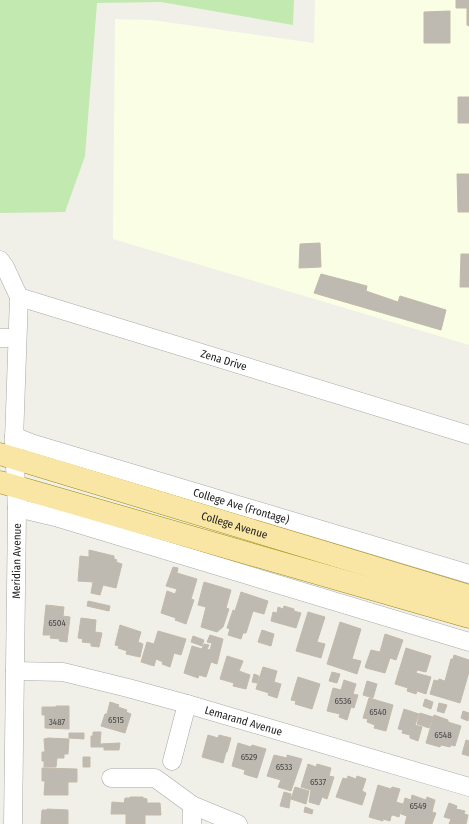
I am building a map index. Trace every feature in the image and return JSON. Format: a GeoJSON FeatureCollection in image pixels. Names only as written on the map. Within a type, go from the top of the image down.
{"type":"FeatureCollection","features":[{"type":"Feature","properties":{"kind":"main road","name":"College Avenue"},"geometry":{"type":"LineString","coordinates":[[7,457],[469,596]]}},
{"type":"Feature","properties":{"kind":"main road","name":"College Avenue"},"geometry":{"type":"LineString","coordinates":[[7,484],[469,617]]}},
{"type":"Feature","properties":{"kind":"street"},"geometry":{"type":"LineString","coordinates":[[0,260],[18,297]]}},
{"type":"Feature","properties":{"kind":"street","name":"Meridian Avenue"},"geometry":{"type":"LineString","coordinates":[[13,824],[16,508],[7,484],[7,457],[14,436],[9,338],[18,297]]}},
{"type":"Feature","properties":{"kind":"street","name":"Zena Drive"},"geometry":{"type":"LineString","coordinates":[[18,297],[469,435]]}},
{"type":"Feature","properties":{"kind":"street","name":"College Ave (Frontage)"},"geometry":{"type":"LineString","coordinates":[[14,436],[31,443],[469,574]]}},
{"type":"Feature","properties":{"kind":"street"},"geometry":{"type":"LineString","coordinates":[[16,508],[62,519],[469,642]]}},
{"type":"Feature","properties":{"kind":"street","name":"Lemarand Avenue"},"geometry":{"type":"LineString","coordinates":[[15,671],[63,672],[128,688],[469,787]]}},
{"type":"Feature","properties":{"kind":"street"},"geometry":{"type":"LineString","coordinates":[[172,761],[187,704]]}},
{"type":"Feature","properties":{"kind":"street"},"geometry":{"type":"LineString","coordinates":[[111,778],[155,778],[192,805],[238,824]]}},
{"type":"Feature","properties":{"kind":"street"},"geometry":{"type":"LineString","coordinates":[[192,805],[192,824]]}},
{"type":"Feature","properties":{"kind":"shaded area"},"geometry":{"type":"Polygon","coordinates":[[[315,0],[469,0],[469,345],[113,239],[115,19],[152,20],[314,43],[315,0]]]}},
{"type":"Feature","properties":{"kind":"green space"},"geometry":{"type":"Polygon","coordinates":[[[0,0],[294,0],[293,25],[161,2],[97,3],[85,156],[65,212],[0,213],[0,0]]]}},
{"type":"Feature","properties":{"kind":"building"},"geometry":{"type":"Polygon","coordinates":[[[456,0],[469,0],[469,26],[467,25],[467,8],[456,8],[456,0]]]}},
{"type":"Feature","properties":{"kind":"building"},"geometry":{"type":"Polygon","coordinates":[[[450,11],[450,43],[424,43],[424,12],[450,11]]]}},
{"type":"Feature","properties":{"kind":"building"},"geometry":{"type":"Polygon","coordinates":[[[458,97],[469,97],[469,123],[458,123],[458,97]]]}},
{"type":"Feature","properties":{"kind":"building"},"geometry":{"type":"Polygon","coordinates":[[[457,174],[469,174],[469,212],[458,212],[457,174]]]}},
{"type":"Feature","properties":{"kind":"building"},"geometry":{"type":"Polygon","coordinates":[[[320,243],[321,267],[299,268],[300,244],[320,243]]]}},
{"type":"Feature","properties":{"kind":"building"},"geometry":{"type":"Polygon","coordinates":[[[461,254],[469,254],[469,287],[460,287],[461,254]]]}},
{"type":"Feature","properties":{"kind":"building"},"geometry":{"type":"Polygon","coordinates":[[[321,274],[367,286],[366,291],[398,302],[400,296],[446,310],[441,330],[314,293],[321,274]]]}},
{"type":"Feature","properties":{"kind":"building"},"geometry":{"type":"Polygon","coordinates":[[[89,550],[114,556],[114,559],[117,560],[116,562],[122,564],[116,588],[103,585],[100,595],[91,593],[93,582],[78,581],[80,556],[89,557],[89,550]]]}},
{"type":"Feature","properties":{"kind":"building"},"geometry":{"type":"Polygon","coordinates":[[[173,567],[178,568],[177,573],[197,579],[191,599],[194,600],[186,624],[175,620],[176,618],[161,613],[167,591],[175,594],[177,589],[166,586],[173,567]]]}},
{"type":"Feature","properties":{"kind":"building"},"geometry":{"type":"Polygon","coordinates":[[[204,582],[231,590],[226,608],[229,609],[223,627],[217,632],[201,627],[206,607],[198,605],[204,582]]]}},
{"type":"Feature","properties":{"kind":"building"},"geometry":{"type":"Polygon","coordinates":[[[241,592],[268,601],[264,614],[253,611],[246,633],[243,633],[241,639],[228,635],[230,629],[227,628],[233,610],[235,611],[241,592]]]}},
{"type":"Feature","properties":{"kind":"building"},"geometry":{"type":"Polygon","coordinates":[[[88,601],[110,606],[109,611],[87,606],[88,601]]]}},
{"type":"Feature","properties":{"kind":"building"},"geometry":{"type":"Polygon","coordinates":[[[46,605],[64,607],[63,616],[70,617],[67,642],[59,641],[60,639],[50,638],[51,635],[43,635],[46,605]]]}},
{"type":"Feature","properties":{"kind":"building"},"geometry":{"type":"Polygon","coordinates":[[[284,606],[301,613],[296,628],[271,621],[273,612],[277,613],[278,607],[283,609],[284,606]]]}},
{"type":"Feature","properties":{"kind":"building"},"geometry":{"type":"Polygon","coordinates":[[[308,612],[325,617],[317,642],[325,644],[321,658],[296,651],[308,612]]]}},
{"type":"Feature","properties":{"kind":"building"},"geometry":{"type":"Polygon","coordinates":[[[81,618],[96,620],[95,632],[102,633],[99,647],[91,646],[91,643],[82,642],[83,639],[78,638],[81,618]]]}},
{"type":"Feature","properties":{"kind":"building"},"geometry":{"type":"Polygon","coordinates":[[[340,622],[361,629],[352,659],[361,661],[357,674],[327,664],[340,622]]]}},
{"type":"Feature","properties":{"kind":"building"},"geometry":{"type":"Polygon","coordinates":[[[120,625],[141,632],[138,642],[143,644],[140,657],[126,654],[127,651],[118,648],[119,646],[115,645],[120,625]]]}},
{"type":"Feature","properties":{"kind":"building"},"geometry":{"type":"Polygon","coordinates":[[[262,630],[274,634],[271,646],[258,642],[262,630]]]}},
{"type":"Feature","properties":{"kind":"building"},"geometry":{"type":"Polygon","coordinates":[[[158,631],[186,639],[181,655],[174,653],[170,667],[162,664],[163,662],[156,659],[154,666],[141,662],[147,642],[154,644],[158,631]]]}},
{"type":"Feature","properties":{"kind":"building"},"geometry":{"type":"Polygon","coordinates":[[[385,634],[403,640],[396,660],[390,658],[385,673],[365,667],[371,650],[380,652],[385,634]]]}},
{"type":"Feature","properties":{"kind":"building"},"geometry":{"type":"Polygon","coordinates":[[[210,635],[223,639],[217,664],[211,662],[206,677],[199,675],[198,678],[184,673],[192,646],[202,649],[204,644],[209,645],[207,649],[210,650],[212,643],[207,642],[210,635]]]}},
{"type":"Feature","properties":{"kind":"building"},"geometry":{"type":"Polygon","coordinates":[[[193,636],[204,640],[202,646],[191,642],[193,636]]]}},
{"type":"Feature","properties":{"kind":"building"},"geometry":{"type":"Polygon","coordinates":[[[406,648],[431,656],[426,672],[417,670],[416,673],[431,677],[426,694],[417,691],[416,694],[407,691],[408,688],[395,684],[406,648]]]}},
{"type":"Feature","properties":{"kind":"building"},"geometry":{"type":"Polygon","coordinates":[[[454,655],[469,660],[469,672],[460,703],[430,694],[434,680],[438,681],[439,679],[445,681],[451,659],[453,659],[454,655]]]}},
{"type":"Feature","properties":{"kind":"building"},"geometry":{"type":"Polygon","coordinates":[[[227,656],[243,661],[239,671],[250,675],[246,689],[233,686],[234,683],[220,679],[227,656]]]}},
{"type":"Feature","properties":{"kind":"building"},"geometry":{"type":"Polygon","coordinates":[[[263,667],[277,671],[274,682],[281,684],[277,698],[268,695],[269,693],[256,689],[263,667]]]}},
{"type":"Feature","properties":{"kind":"building"},"geometry":{"type":"Polygon","coordinates":[[[332,672],[340,674],[337,683],[329,681],[332,672]]]}},
{"type":"Feature","properties":{"kind":"building"},"geometry":{"type":"Polygon","coordinates":[[[254,674],[259,676],[257,683],[252,682],[254,674]]]}},
{"type":"Feature","properties":{"kind":"building"},"geometry":{"type":"Polygon","coordinates":[[[298,677],[320,684],[312,709],[295,704],[296,701],[291,700],[298,677]]]}},
{"type":"Feature","properties":{"kind":"building"},"geometry":{"type":"Polygon","coordinates":[[[344,680],[356,684],[353,694],[358,695],[354,708],[351,707],[347,720],[339,717],[340,714],[327,711],[333,688],[341,690],[344,680]]]}},
{"type":"Feature","properties":{"kind":"building"},"geometry":{"type":"Polygon","coordinates":[[[367,681],[377,684],[373,698],[363,695],[367,681]]]}},
{"type":"Feature","properties":{"kind":"building"},"geometry":{"type":"Polygon","coordinates":[[[369,698],[393,705],[386,731],[374,728],[375,725],[367,722],[368,719],[363,718],[369,698]]]}},
{"type":"Feature","properties":{"kind":"building"},"geometry":{"type":"Polygon","coordinates":[[[425,699],[433,702],[431,709],[423,706],[425,699]]]}},
{"type":"Feature","properties":{"kind":"building"},"geometry":{"type":"Polygon","coordinates":[[[110,702],[119,705],[118,707],[127,710],[126,712],[131,714],[125,733],[101,726],[105,714],[107,714],[110,702]]]}},
{"type":"Feature","properties":{"kind":"building"},"geometry":{"type":"Polygon","coordinates":[[[439,703],[447,705],[444,713],[437,711],[439,703]]]}},
{"type":"Feature","properties":{"kind":"building"},"geometry":{"type":"Polygon","coordinates":[[[69,706],[69,729],[45,728],[45,715],[42,715],[42,707],[69,706]]]}},
{"type":"Feature","properties":{"kind":"building"},"geometry":{"type":"Polygon","coordinates":[[[404,709],[419,714],[415,725],[422,727],[418,741],[410,738],[410,735],[402,733],[403,730],[398,729],[404,709]]]}},
{"type":"Feature","properties":{"kind":"building"},"geometry":{"type":"Polygon","coordinates":[[[463,711],[469,713],[468,721],[461,718],[463,711]]]}},
{"type":"Feature","properties":{"kind":"building"},"geometry":{"type":"Polygon","coordinates":[[[420,713],[433,717],[429,728],[417,724],[420,713]]]}},
{"type":"Feature","properties":{"kind":"building"},"geometry":{"type":"Polygon","coordinates":[[[434,715],[448,720],[448,722],[461,726],[455,746],[451,745],[450,747],[441,745],[440,747],[426,743],[434,715]]]}},
{"type":"Feature","properties":{"kind":"building"},"geometry":{"type":"Polygon","coordinates":[[[93,732],[101,732],[100,744],[120,743],[119,750],[104,750],[104,747],[91,747],[91,736],[93,736],[93,732]]]}},
{"type":"Feature","properties":{"kind":"building"},"geometry":{"type":"Polygon","coordinates":[[[69,733],[84,733],[84,739],[69,738],[69,733]]]}},
{"type":"Feature","properties":{"kind":"building"},"geometry":{"type":"Polygon","coordinates":[[[208,735],[218,738],[219,735],[231,738],[227,752],[220,751],[226,752],[223,763],[202,757],[208,735]]]}},
{"type":"Feature","properties":{"kind":"building"},"geometry":{"type":"Polygon","coordinates":[[[44,739],[69,739],[68,754],[64,754],[64,758],[57,758],[56,767],[44,767],[44,761],[42,761],[42,752],[45,752],[44,739]]]}},
{"type":"Feature","properties":{"kind":"building"},"geometry":{"type":"Polygon","coordinates":[[[466,740],[469,741],[469,756],[462,754],[466,740]]]}},
{"type":"Feature","properties":{"kind":"building"},"geometry":{"type":"Polygon","coordinates":[[[238,743],[266,749],[257,778],[244,774],[245,770],[232,766],[238,743]]]}},
{"type":"Feature","properties":{"kind":"building"},"geometry":{"type":"Polygon","coordinates":[[[274,755],[287,758],[287,755],[302,759],[291,791],[278,787],[281,780],[267,776],[274,755]]]}},
{"type":"Feature","properties":{"kind":"building"},"geometry":{"type":"Polygon","coordinates":[[[83,757],[90,757],[90,767],[83,767],[83,757]]]}},
{"type":"Feature","properties":{"kind":"building"},"geometry":{"type":"Polygon","coordinates":[[[308,764],[316,767],[317,764],[331,768],[329,776],[334,777],[327,799],[322,797],[319,805],[309,802],[311,790],[301,787],[308,764]]]}},
{"type":"Feature","properties":{"kind":"building"},"geometry":{"type":"Polygon","coordinates":[[[42,768],[77,769],[77,782],[68,782],[68,795],[44,795],[45,781],[42,781],[42,768]]]}},
{"type":"Feature","properties":{"kind":"building"},"geometry":{"type":"Polygon","coordinates":[[[348,776],[356,779],[357,776],[366,779],[362,791],[366,793],[362,805],[336,797],[343,778],[347,779],[348,776]]]}},
{"type":"Feature","properties":{"kind":"building"},"geometry":{"type":"Polygon","coordinates":[[[378,785],[391,789],[392,787],[400,789],[396,802],[403,804],[399,817],[393,815],[391,816],[390,821],[383,819],[383,821],[369,817],[378,785]]]}},
{"type":"Feature","properties":{"kind":"building"},"geometry":{"type":"Polygon","coordinates":[[[295,787],[309,791],[306,804],[291,799],[295,787]]]}},
{"type":"Feature","properties":{"kind":"building"},"geometry":{"type":"Polygon","coordinates":[[[284,792],[291,794],[289,808],[280,806],[284,792]]]}},
{"type":"Feature","properties":{"kind":"building"},"geometry":{"type":"Polygon","coordinates":[[[412,795],[426,800],[427,797],[435,800],[432,812],[436,813],[432,824],[405,824],[407,816],[401,814],[405,798],[411,800],[412,795]]]}},
{"type":"Feature","properties":{"kind":"building"},"geometry":{"type":"Polygon","coordinates":[[[143,797],[147,799],[147,803],[160,803],[161,815],[145,815],[145,824],[126,824],[126,814],[111,814],[112,802],[124,803],[125,798],[143,797]]]}},
{"type":"Feature","properties":{"kind":"building"},"geometry":{"type":"Polygon","coordinates":[[[449,803],[457,806],[456,809],[465,811],[464,814],[468,815],[466,824],[449,824],[451,819],[444,817],[449,803]]]}},
{"type":"Feature","properties":{"kind":"building"},"geometry":{"type":"Polygon","coordinates":[[[305,807],[313,810],[312,814],[304,812],[305,807]]]}},
{"type":"Feature","properties":{"kind":"building"},"geometry":{"type":"Polygon","coordinates":[[[42,810],[68,810],[68,824],[41,824],[42,810]]]}}]}
